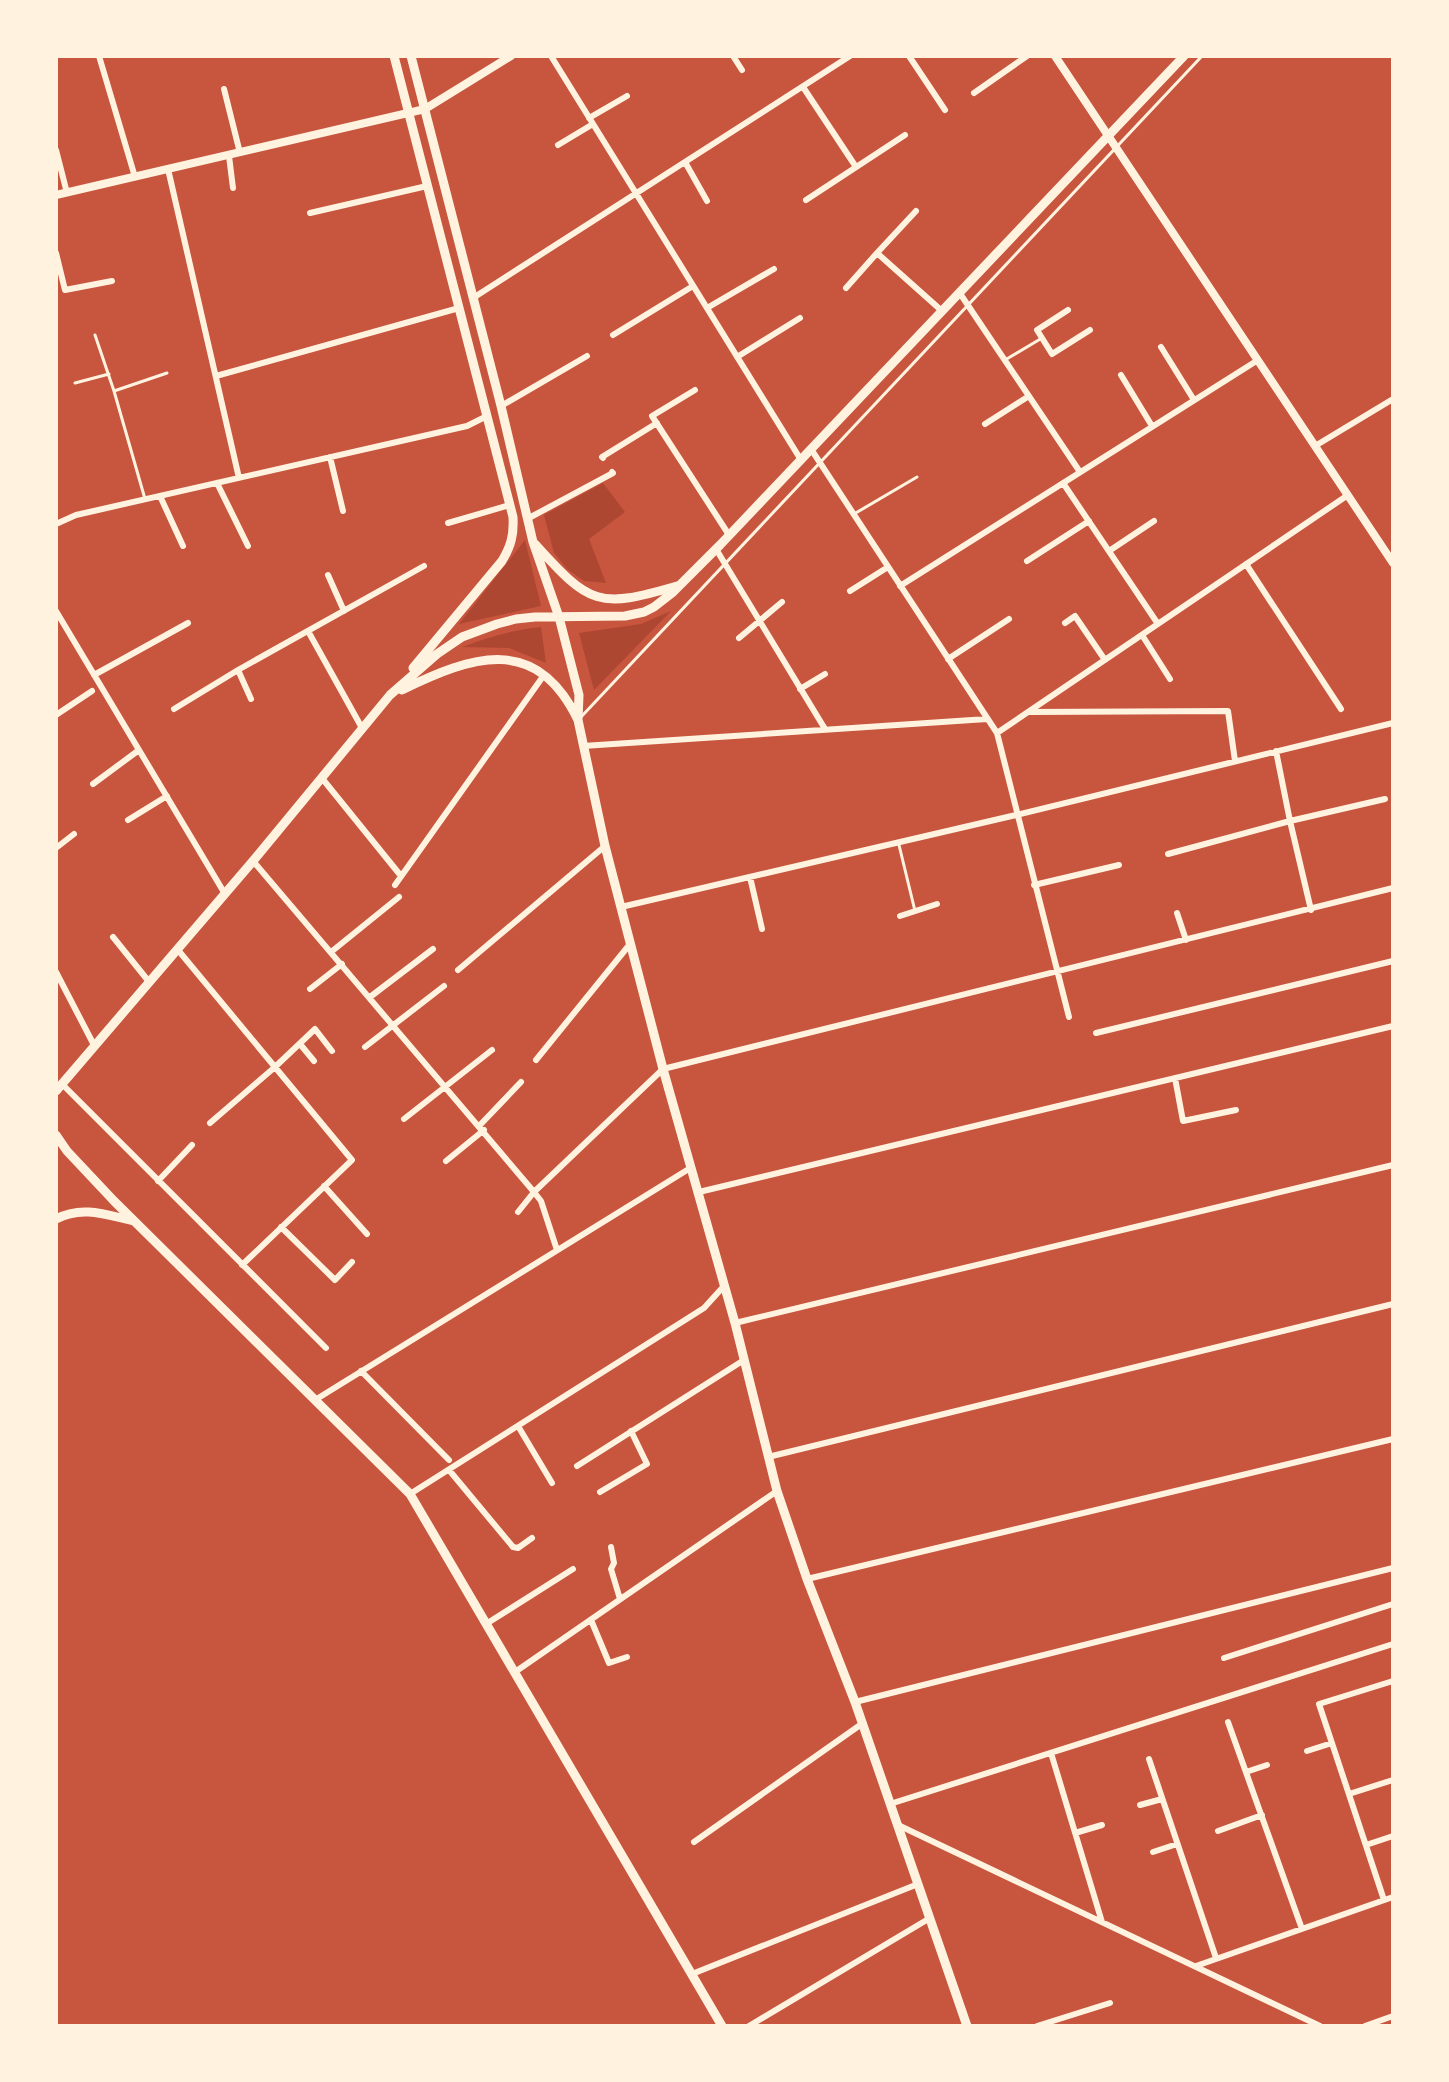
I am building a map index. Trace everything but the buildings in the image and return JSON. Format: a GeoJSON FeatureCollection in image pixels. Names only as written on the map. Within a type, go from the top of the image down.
{"type":"FeatureCollection","features":[{"type":"Feature","properties":{"kind":"main road"},"geometry":{"type":"LineString","coordinates":[[59,1088],[454,621],[509,550],[513,538],[510,505],[394,56]]}},
{"type":"Feature","properties":{"kind":"main road"},"geometry":{"type":"LineString","coordinates":[[411,56],[533,542],[559,617],[579,695],[578,720],[605,846],[663,1069],[735,1323],[777,1491],[807,1579],[863,1723],[967,2026]]}},
{"type":"Feature","properties":{"kind":"main road"},"geometry":{"type":"LineString","coordinates":[[56,195],[409,114],[425,109],[511,56]]}},
{"type":"Feature","properties":{"kind":"main road"},"geometry":{"type":"LineString","coordinates":[[1055,56],[1393,563]]}},
{"type":"Feature","properties":{"kind":"main road"},"geometry":{"type":"LineString","coordinates":[[390,695],[437,654],[462,637],[497,624],[516,619],[634,615],[654,607],[716,549],[1184,56]]}},
{"type":"Feature","properties":{"kind":"main road"},"geometry":{"type":"LineString","coordinates":[[533,542],[564,576],[589,595],[617,600],[680,585]]}},
{"type":"Feature","properties":{"kind":"main road"},"geometry":{"type":"LineString","coordinates":[[390,695],[450,668],[502,659],[522,663],[544,675],[578,720]]}},
{"type":"Feature","properties":{"kind":"main road"},"geometry":{"type":"LineString","coordinates":[[56,1135],[67,1151],[134,1221],[410,1494],[722,2026]]}},
{"type":"Feature","properties":{"kind":"main road"},"geometry":{"type":"LineString","coordinates":[[56,1219],[77,1211],[93,1211],[134,1221]]}},
{"type":"Feature","properties":{"kind":"street"},"geometry":{"type":"LineString","coordinates":[[99,56],[135,177]]}},
{"type":"Feature","properties":{"kind":"street"},"geometry":{"type":"LineString","coordinates":[[551,56],[801,460]]}},
{"type":"Feature","properties":{"kind":"street"},"geometry":{"type":"LineString","coordinates":[[733,56],[742,70]]}},
{"type":"Feature","properties":{"kind":"street"},"geometry":{"type":"LineString","coordinates":[[473,298],[850,56]]}},
{"type":"Feature","properties":{"kind":"street"},"geometry":{"type":"LineString","coordinates":[[909,56],[945,110]]}},
{"type":"Feature","properties":{"kind":"street"},"geometry":{"type":"LineString","coordinates":[[974,93],[1027,56]]}},
{"type":"Feature","properties":{"kind":"street"},"geometry":{"type":"LineString","coordinates":[[803,87],[856,167]]}},
{"type":"Feature","properties":{"kind":"street"},"geometry":{"type":"LineString","coordinates":[[224,89],[240,153]]}},
{"type":"Feature","properties":{"kind":"street"},"geometry":{"type":"LineString","coordinates":[[558,145],[627,96]]}},
{"type":"Feature","properties":{"kind":"street"},"geometry":{"type":"LineString","coordinates":[[806,200],[905,135]]}},
{"type":"Feature","properties":{"kind":"street"},"geometry":{"type":"LineString","coordinates":[[56,150],[67,193]]}},
{"type":"Feature","properties":{"kind":"street"},"geometry":{"type":"LineString","coordinates":[[229,156],[233,188]]}},
{"type":"Feature","properties":{"kind":"street"},"geometry":{"type":"LineString","coordinates":[[685,162],[707,201]]}},
{"type":"Feature","properties":{"kind":"street"},"geometry":{"type":"LineString","coordinates":[[168,169],[239,478]]}},
{"type":"Feature","properties":{"kind":"street"},"geometry":{"type":"LineString","coordinates":[[310,213],[427,186]]}},
{"type":"Feature","properties":{"kind":"street"},"geometry":{"type":"LineString","coordinates":[[846,288],[916,211]]}},
{"type":"Feature","properties":{"kind":"street"},"geometry":{"type":"LineString","coordinates":[[56,253],[65,290],[112,281]]}},
{"type":"Feature","properties":{"kind":"street"},"geometry":{"type":"LineString","coordinates":[[877,253],[942,311]]}},
{"type":"Feature","properties":{"kind":"street"},"geometry":{"type":"LineString","coordinates":[[707,308],[774,269]]}},
{"type":"Feature","properties":{"kind":"street"},"geometry":{"type":"LineString","coordinates":[[613,335],[693,286]]}},
{"type":"Feature","properties":{"kind":"street"},"geometry":{"type":"LineString","coordinates":[[959,292],[1080,472]]}},
{"type":"Feature","properties":{"kind":"street"},"geometry":{"type":"LineString","coordinates":[[216,376],[459,308]]}},
{"type":"Feature","properties":{"kind":"street"},"geometry":{"type":"LineString","coordinates":[[1068,310],[1037,330],[1052,354],[1090,330]]}},
{"type":"Feature","properties":{"kind":"street"},"geometry":{"type":"LineString","coordinates":[[737,357],[800,318]]}},
{"type":"Feature","properties":{"kind":"street"},"geometry":{"type":"LineString","coordinates":[[1161,347],[1194,400]]}},
{"type":"Feature","properties":{"kind":"street"},"geometry":{"type":"LineString","coordinates":[[501,406],[587,356]]}},
{"type":"Feature","properties":{"kind":"street"},"geometry":{"type":"LineString","coordinates":[[900,586],[1258,360]]}},
{"type":"Feature","properties":{"kind":"street"},"geometry":{"type":"LineString","coordinates":[[1121,375],[1152,426]]}},
{"type":"Feature","properties":{"kind":"street"},"geometry":{"type":"LineString","coordinates":[[695,390],[652,416],[729,535]]}},
{"type":"Feature","properties":{"kind":"street"},"geometry":{"type":"LineString","coordinates":[[985,424],[1029,396]]}},
{"type":"Feature","properties":{"kind":"street"},"geometry":{"type":"LineString","coordinates":[[1315,446],[1393,399]]}},
{"type":"Feature","properties":{"kind":"street"},"geometry":{"type":"LineString","coordinates":[[56,524],[76,515],[467,426],[487,416]]}},
{"type":"Feature","properties":{"kind":"street"},"geometry":{"type":"LineString","coordinates":[[603,458],[657,423]]}},
{"type":"Feature","properties":{"kind":"street"},"geometry":{"type":"LineString","coordinates":[[811,449],[997,733],[1069,1017]]}},
{"type":"Feature","properties":{"kind":"street"},"geometry":{"type":"LineString","coordinates":[[330,457],[343,511]]}},
{"type":"Feature","properties":{"kind":"street"},"geometry":{"type":"LineString","coordinates":[[527,519],[612,472]]}},
{"type":"Feature","properties":{"kind":"street"},"geometry":{"type":"LineString","coordinates":[[217,483],[248,546]]}},
{"type":"Feature","properties":{"kind":"street"},"geometry":{"type":"LineString","coordinates":[[1063,483],[1158,624]]}},
{"type":"Feature","properties":{"kind":"street"},"geometry":{"type":"LineString","coordinates":[[997,733],[1348,495]]}},
{"type":"Feature","properties":{"kind":"street"},"geometry":{"type":"LineString","coordinates":[[160,496],[183,546]]}},
{"type":"Feature","properties":{"kind":"street"},"geometry":{"type":"LineString","coordinates":[[448,523],[510,505]]}},
{"type":"Feature","properties":{"kind":"street"},"geometry":{"type":"LineString","coordinates":[[1027,561],[1089,521]]}},
{"type":"Feature","properties":{"kind":"street"},"geometry":{"type":"LineString","coordinates":[[1109,551],[1154,521]]}},
{"type":"Feature","properties":{"kind":"street"},"geometry":{"type":"LineString","coordinates":[[716,549],[825,729]]}},
{"type":"Feature","properties":{"kind":"street"},"geometry":{"type":"LineString","coordinates":[[1246,564],[1341,709]]}},
{"type":"Feature","properties":{"kind":"street"},"geometry":{"type":"LineString","coordinates":[[174,709],[424,566]]}},
{"type":"Feature","properties":{"kind":"street"},"geometry":{"type":"LineString","coordinates":[[850,591],[888,567]]}},
{"type":"Feature","properties":{"kind":"street"},"geometry":{"type":"LineString","coordinates":[[328,575],[344,611]]}},
{"type":"Feature","properties":{"kind":"street"},"geometry":{"type":"LineString","coordinates":[[739,638],[782,602]]}},
{"type":"Feature","properties":{"kind":"street"},"geometry":{"type":"LineString","coordinates":[[56,611],[225,894]]}},
{"type":"Feature","properties":{"kind":"street"},"geometry":{"type":"LineString","coordinates":[[1065,623],[1075,616],[1105,660]]}},
{"type":"Feature","properties":{"kind":"street"},"geometry":{"type":"LineString","coordinates":[[948,659],[1009,619]]}},
{"type":"Feature","properties":{"kind":"street"},"geometry":{"type":"LineString","coordinates":[[94,675],[188,623]]}},
{"type":"Feature","properties":{"kind":"street"},"geometry":{"type":"LineString","coordinates":[[308,631],[362,728]]}},
{"type":"Feature","properties":{"kind":"street"},"geometry":{"type":"LineString","coordinates":[[1142,635],[1170,679]]}},
{"type":"Feature","properties":{"kind":"street"},"geometry":{"type":"LineString","coordinates":[[238,670],[251,699]]}},
{"type":"Feature","properties":{"kind":"street"},"geometry":{"type":"LineString","coordinates":[[800,689],[825,674]]}},
{"type":"Feature","properties":{"kind":"street"},"geometry":{"type":"LineString","coordinates":[[395,885],[544,675]]}},
{"type":"Feature","properties":{"kind":"street"},"geometry":{"type":"LineString","coordinates":[[56,715],[92,691]]}},
{"type":"Feature","properties":{"kind":"street"},"geometry":{"type":"LineString","coordinates":[[1029,712],[1228,711],[1235,761]]}},
{"type":"Feature","properties":{"kind":"street"},"geometry":{"type":"LineString","coordinates":[[583,746],[987,719]]}},
{"type":"Feature","properties":{"kind":"street"},"geometry":{"type":"LineString","coordinates":[[621,907],[1393,723]]}},
{"type":"Feature","properties":{"kind":"street"},"geometry":{"type":"LineString","coordinates":[[93,784],[139,750]]}},
{"type":"Feature","properties":{"kind":"street"},"geometry":{"type":"LineString","coordinates":[[1276,751],[1311,910]]}},
{"type":"Feature","properties":{"kind":"street"},"geometry":{"type":"LineString","coordinates":[[321,777],[401,876]]}},
{"type":"Feature","properties":{"kind":"street"},"geometry":{"type":"LineString","coordinates":[[128,820],[167,796]]}},
{"type":"Feature","properties":{"kind":"street"},"geometry":{"type":"LineString","coordinates":[[1168,854],[1385,799]]}},
{"type":"Feature","properties":{"kind":"street"},"geometry":{"type":"LineString","coordinates":[[56,848],[74,834]]}},
{"type":"Feature","properties":{"kind":"street"},"geometry":{"type":"LineString","coordinates":[[458,970],[605,846]]}},
{"type":"Feature","properties":{"kind":"street"},"geometry":{"type":"LineString","coordinates":[[253,861],[534,1192],[541,1201],[557,1250]]}},
{"type":"Feature","properties":{"kind":"street"},"geometry":{"type":"LineString","coordinates":[[1034,885],[1119,865]]}},
{"type":"Feature","properties":{"kind":"street"},"geometry":{"type":"LineString","coordinates":[[750,877],[762,929]]}},
{"type":"Feature","properties":{"kind":"street"},"geometry":{"type":"LineString","coordinates":[[518,1212],[534,1192],[663,1069],[1393,888]]}},
{"type":"Feature","properties":{"kind":"street"},"geometry":{"type":"LineString","coordinates":[[331,952],[399,897]]}},
{"type":"Feature","properties":{"kind":"street"},"geometry":{"type":"LineString","coordinates":[[900,916],[937,904]]}},
{"type":"Feature","properties":{"kind":"street"},"geometry":{"type":"LineString","coordinates":[[1177,913],[1186,940]]}},
{"type":"Feature","properties":{"kind":"street"},"geometry":{"type":"LineString","coordinates":[[113,937],[150,983]]}},
{"type":"Feature","properties":{"kind":"street"},"geometry":{"type":"LineString","coordinates":[[536,1060],[630,944]]}},
{"type":"Feature","properties":{"kind":"street"},"geometry":{"type":"LineString","coordinates":[[370,997],[433,949]]}},
{"type":"Feature","properties":{"kind":"street"},"geometry":{"type":"LineString","coordinates":[[178,950],[352,1160],[242,1265]]}},
{"type":"Feature","properties":{"kind":"street"},"geometry":{"type":"LineString","coordinates":[[1096,1033],[1393,961]]}},
{"type":"Feature","properties":{"kind":"street"},"geometry":{"type":"LineString","coordinates":[[310,989],[342,964]]}},
{"type":"Feature","properties":{"kind":"street"},"geometry":{"type":"LineString","coordinates":[[56,972],[95,1047]]}},
{"type":"Feature","properties":{"kind":"street"},"geometry":{"type":"LineString","coordinates":[[365,1047],[444,986]]}},
{"type":"Feature","properties":{"kind":"street"},"geometry":{"type":"LineString","coordinates":[[699,1192],[1393,1026]]}},
{"type":"Feature","properties":{"kind":"street"},"geometry":{"type":"LineString","coordinates":[[210,1123],[315,1029],[332,1051]]}},
{"type":"Feature","properties":{"kind":"street"},"geometry":{"type":"LineString","coordinates":[[300,1044],[314,1061]]}},
{"type":"Feature","properties":{"kind":"street"},"geometry":{"type":"LineString","coordinates":[[404,1119],[492,1050]]}},
{"type":"Feature","properties":{"kind":"street"},"geometry":{"type":"LineString","coordinates":[[1175,1078],[1183,1121],[1236,1110]]}},
{"type":"Feature","properties":{"kind":"street"},"geometry":{"type":"LineString","coordinates":[[446,1161],[482,1128],[521,1082]]}},
{"type":"Feature","properties":{"kind":"street"},"geometry":{"type":"LineString","coordinates":[[59,1088],[158,1181],[326,1348]]}},
{"type":"Feature","properties":{"kind":"street"},"geometry":{"type":"LineString","coordinates":[[158,1181],[192,1145]]}},
{"type":"Feature","properties":{"kind":"street"},"geometry":{"type":"LineString","coordinates":[[735,1323],[1393,1165]]}},
{"type":"Feature","properties":{"kind":"street"},"geometry":{"type":"LineString","coordinates":[[315,1400],[692,1167]]}},
{"type":"Feature","properties":{"kind":"street"},"geometry":{"type":"LineString","coordinates":[[324,1186],[367,1234]]}},
{"type":"Feature","properties":{"kind":"street"},"geometry":{"type":"LineString","coordinates":[[281,1227],[335,1280],[352,1262]]}},
{"type":"Feature","properties":{"kind":"street"},"geometry":{"type":"LineString","coordinates":[[410,1494],[451,1465],[704,1308],[724,1286]]}},
{"type":"Feature","properties":{"kind":"street"},"geometry":{"type":"LineString","coordinates":[[768,1457],[1393,1304]]}},
{"type":"Feature","properties":{"kind":"street"},"geometry":{"type":"LineString","coordinates":[[577,1466],[744,1360]]}},
{"type":"Feature","properties":{"kind":"street"},"geometry":{"type":"LineString","coordinates":[[361,1371],[451,1465],[513,1547],[518,1548],[532,1538]]}},
{"type":"Feature","properties":{"kind":"street"},"geometry":{"type":"LineString","coordinates":[[518,1426],[552,1483]]}},
{"type":"Feature","properties":{"kind":"street"},"geometry":{"type":"LineString","coordinates":[[600,1492],[647,1464],[631,1431]]}},
{"type":"Feature","properties":{"kind":"street"},"geometry":{"type":"LineString","coordinates":[[807,1579],[1393,1439]]}},
{"type":"Feature","properties":{"kind":"street"},"geometry":{"type":"LineString","coordinates":[[515,1672],[777,1491]]}},
{"type":"Feature","properties":{"kind":"street"},"geometry":{"type":"LineString","coordinates":[[611,1547],[614,1563],[611,1569],[620,1599]]}},
{"type":"Feature","properties":{"kind":"street"},"geometry":{"type":"LineString","coordinates":[[855,1702],[1393,1568]]}},
{"type":"Feature","properties":{"kind":"street"},"geometry":{"type":"LineString","coordinates":[[486,1624],[573,1569]]}},
{"type":"Feature","properties":{"kind":"street"},"geometry":{"type":"LineString","coordinates":[[1224,1658],[1393,1604]]}},
{"type":"Feature","properties":{"kind":"street"},"geometry":{"type":"LineString","coordinates":[[591,1620],[609,1663],[627,1657]]}},
{"type":"Feature","properties":{"kind":"street"},"geometry":{"type":"LineString","coordinates":[[890,1804],[1393,1644]]}},
{"type":"Feature","properties":{"kind":"street"},"geometry":{"type":"LineString","coordinates":[[1384,1900],[1319,1704],[1393,1681]]}},
{"type":"Feature","properties":{"kind":"street"},"geometry":{"type":"LineString","coordinates":[[1228,1722],[1302,1929]]}},
{"type":"Feature","properties":{"kind":"street"},"geometry":{"type":"LineString","coordinates":[[694,1842],[863,1723]]}},
{"type":"Feature","properties":{"kind":"street"},"geometry":{"type":"LineString","coordinates":[[1307,1751],[1332,1743]]}},
{"type":"Feature","properties":{"kind":"street"},"geometry":{"type":"LineString","coordinates":[[1051,1753],[1102,1922]]}},
{"type":"Feature","properties":{"kind":"street"},"geometry":{"type":"LineString","coordinates":[[1149,1759],[1216,1958]]}},
{"type":"Feature","properties":{"kind":"street"},"geometry":{"type":"LineString","coordinates":[[1246,1772],[1267,1765]]}},
{"type":"Feature","properties":{"kind":"street"},"geometry":{"type":"LineString","coordinates":[[1349,1794],[1393,1780]]}},
{"type":"Feature","properties":{"kind":"street"},"geometry":{"type":"LineString","coordinates":[[1140,1805],[1162,1799]]}},
{"type":"Feature","properties":{"kind":"street"},"geometry":{"type":"LineString","coordinates":[[1218,1831],[1262,1815]]}},
{"type":"Feature","properties":{"kind":"street"},"geometry":{"type":"LineString","coordinates":[[898,1825],[1320,2026]]}},
{"type":"Feature","properties":{"kind":"street"},"geometry":{"type":"LineString","coordinates":[[1075,1833],[1102,1825]]}},
{"type":"Feature","properties":{"kind":"street"},"geometry":{"type":"LineString","coordinates":[[1366,1845],[1393,1836]]}},
{"type":"Feature","properties":{"kind":"street"},"geometry":{"type":"LineString","coordinates":[[1153,1852],[1177,1844]]}},
{"type":"Feature","properties":{"kind":"street"},"geometry":{"type":"LineString","coordinates":[[692,1974],[918,1884]]}},
{"type":"Feature","properties":{"kind":"street"},"geometry":{"type":"LineString","coordinates":[[1196,1966],[1393,1897]]}},
{"type":"Feature","properties":{"kind":"street"},"geometry":{"type":"LineString","coordinates":[[749,2026],[930,1918]]}},
{"type":"Feature","properties":{"kind":"street"},"geometry":{"type":"LineString","coordinates":[[1037,2026],[1110,2003]]}},
{"type":"Feature","properties":{"kind":"street"},"geometry":{"type":"LineString","coordinates":[[1365,2026],[1393,2016]]}},
{"type":"Feature","properties":{"kind":"lane"},"geometry":{"type":"LineString","coordinates":[[578,720],[1202,56]]}},
{"type":"Feature","properties":{"kind":"lane"},"geometry":{"type":"LineString","coordinates":[[95,335],[145,499]]}},
{"type":"Feature","properties":{"kind":"lane"},"geometry":{"type":"LineString","coordinates":[[1005,360],[1042,338]]}},
{"type":"Feature","properties":{"kind":"lane"},"geometry":{"type":"LineString","coordinates":[[114,391],[167,373]]}},
{"type":"Feature","properties":{"kind":"lane"},"geometry":{"type":"LineString","coordinates":[[75,383],[109,374]]}},
{"type":"Feature","properties":{"kind":"lane"},"geometry":{"type":"LineString","coordinates":[[854,514],[917,477]]}},
{"type":"Feature","properties":{"kind":"lane"},"geometry":{"type":"LineString","coordinates":[[898,843],[915,911]]}},
{"type":"Feature","properties":{"kind":"shaded area"},"geometry":{"type":"Polygon","coordinates":[[[603,483],[625,512],[589,539],[606,583],[584,581],[567,569],[554,553],[544,515],[603,483]]]}},
{"type":"Feature","properties":{"kind":"shaded area"},"geometry":{"type":"Polygon","coordinates":[[[525,540],[541,606],[459,624],[525,540]]]}},
{"type":"Feature","properties":{"kind":"shaded area"},"geometry":{"type":"Polygon","coordinates":[[[671,611],[594,690],[579,633],[641,624],[671,611]]]}},
{"type":"Feature","properties":{"kind":"shaded area"},"geometry":{"type":"Polygon","coordinates":[[[541,627],[546,663],[509,648],[462,647],[501,634],[541,627]]]}}]}
